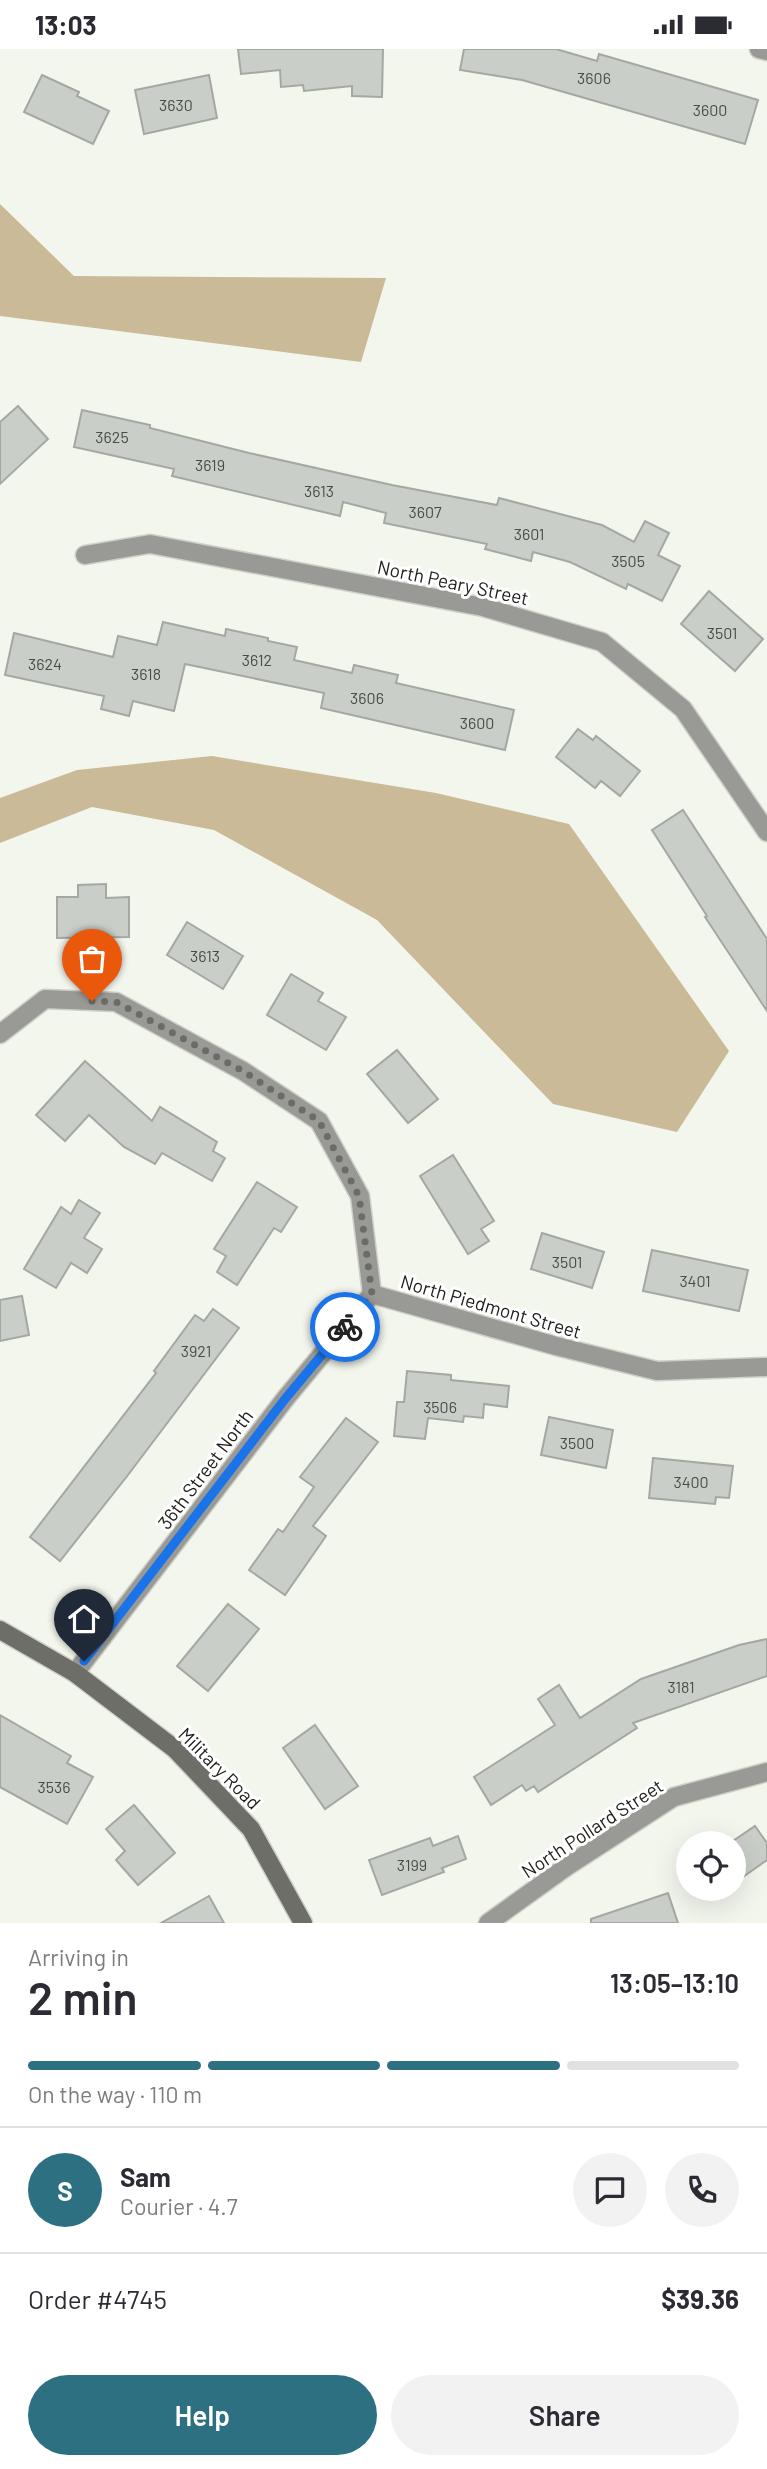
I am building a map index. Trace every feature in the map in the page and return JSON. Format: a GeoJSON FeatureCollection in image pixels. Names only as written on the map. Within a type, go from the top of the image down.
{"type":"FeatureCollection","features":[{"type":"Feature","properties":{"kind":"main road","name":"Military Road"},"geometry":{"type":"LineString","coordinates":[[0,1630],[75,1673],[175,1749],[250,1829],[303,1923]]}},
{"type":"Feature","properties":{"kind":"street"},"geometry":{"type":"LineString","coordinates":[[760,49],[767,51]]}},
{"type":"Feature","properties":{"kind":"street","name":"North Peary Street"},"geometry":{"type":"LineString","coordinates":[[85,555],[150,544],[483,607],[602,642],[682,709],[767,832]]}},
{"type":"Feature","properties":{"kind":"street","name":"North Piedmont Street"},"geometry":{"type":"LineString","coordinates":[[0,1034],[46,999],[116,1002],[243,1071],[319,1121],[359,1196],[372,1294],[556,1346],[657,1371],[767,1367]]}},
{"type":"Feature","properties":{"kind":"street","name":"36th Street North"},"geometry":{"type":"LineString","coordinates":[[75,1673],[285,1399],[372,1294]]}},
{"type":"Feature","properties":{"kind":"street","name":"North Pollard Street"},"geometry":{"type":"LineString","coordinates":[[488,1923],[566,1867],[674,1797],[767,1772]]}},
{"type":"Feature","properties":{"kind":"shaded area"},"geometry":{"type":"Polygon","coordinates":[[[0,204],[74,276],[386,278],[361,362],[0,316],[0,204]]]}},
{"type":"Feature","properties":{"kind":"shaded area"},"geometry":{"type":"Polygon","coordinates":[[[212,756],[436,793],[569,824],[729,1051],[677,1132],[553,1104],[377,920],[214,830],[92,807],[0,843],[0,798],[77,770],[212,756]]]}},
{"type":"Feature","properties":{"kind":"building"},"geometry":{"type":"Polygon","coordinates":[[[238,49],[383,49],[382,97],[352,96],[352,86],[304,91],[303,85],[281,87],[280,70],[241,74],[238,49]]]}},
{"type":"Feature","properties":{"kind":"building"},"geometry":{"type":"Polygon","coordinates":[[[464,49],[556,49],[597,61],[599,54],[758,100],[745,144],[522,80],[460,70],[464,49]]]}},
{"type":"Feature","properties":{"kind":"building"},"geometry":{"type":"Polygon","coordinates":[[[42,75],[79,92],[77,96],[109,111],[93,144],[24,112],[42,75]]]}},
{"type":"Feature","properties":{"kind":"building"},"geometry":{"type":"Polygon","coordinates":[[[209,75],[217,118],[144,134],[135,90],[209,75]]]}},
{"type":"Feature","properties":{"kind":"building"},"geometry":{"type":"Polygon","coordinates":[[[18,406],[48,439],[0,484],[0,422],[18,406]]]}},
{"type":"Feature","properties":{"kind":"building"},"geometry":{"type":"Polygon","coordinates":[[[82,410],[150,425],[150,428],[249,453],[392,485],[497,505],[499,498],[602,525],[634,542],[645,521],[669,533],[658,555],[680,566],[662,601],[628,584],[626,589],[570,562],[533,552],[531,561],[485,549],[487,544],[384,523],[386,513],[343,502],[340,516],[172,476],[174,469],[74,447],[82,410]]]}},
{"type":"Feature","properties":{"kind":"building"},"geometry":{"type":"Polygon","coordinates":[[[709,591],[763,639],[735,671],[681,624],[709,591]]]}},
{"type":"Feature","properties":{"kind":"building"},"geometry":{"type":"Polygon","coordinates":[[[163,622],[225,636],[226,629],[268,638],[268,641],[297,647],[294,660],[352,673],[354,665],[398,675],[396,683],[514,710],[505,750],[321,708],[324,693],[185,664],[174,711],[133,701],[129,716],[101,709],[104,696],[5,675],[14,633],[113,657],[118,636],[157,645],[163,622]]]}},
{"type":"Feature","properties":{"kind":"building"},"geometry":{"type":"Polygon","coordinates":[[[578,729],[593,740],[596,736],[640,771],[620,796],[601,781],[595,788],[556,757],[578,729]]]}},
{"type":"Feature","properties":{"kind":"building"},"geometry":{"type":"Polygon","coordinates":[[[683,810],[767,939],[767,1011],[652,830],[683,810]]]}},
{"type":"Feature","properties":{"kind":"building"},"geometry":{"type":"Polygon","coordinates":[[[106,884],[106,898],[129,897],[129,937],[57,938],[57,897],[78,897],[78,885],[106,884]]]}},
{"type":"Feature","properties":{"kind":"building"},"geometry":{"type":"Polygon","coordinates":[[[187,922],[243,956],[223,989],[167,955],[187,922]]]}},
{"type":"Feature","properties":{"kind":"building"},"geometry":{"type":"Polygon","coordinates":[[[291,974],[323,993],[318,1001],[346,1017],[326,1050],[267,1015],[291,974]]]}},
{"type":"Feature","properties":{"kind":"building"},"geometry":{"type":"Polygon","coordinates":[[[397,1050],[438,1099],[408,1123],[367,1074],[397,1050]]]}},
{"type":"Feature","properties":{"kind":"building"},"geometry":{"type":"Polygon","coordinates":[[[85,1061],[152,1121],[160,1107],[217,1142],[213,1151],[225,1158],[212,1181],[162,1153],[155,1164],[124,1147],[89,1115],[65,1141],[36,1115],[85,1061]]]}},
{"type":"Feature","properties":{"kind":"building"},"geometry":{"type":"Polygon","coordinates":[[[453,1155],[494,1221],[481,1229],[489,1241],[468,1254],[420,1176],[453,1155]]]}},
{"type":"Feature","properties":{"kind":"building"},"geometry":{"type":"Polygon","coordinates":[[[257,1182],[297,1207],[281,1232],[274,1228],[237,1285],[217,1272],[226,1256],[214,1249],[257,1182]]]}},
{"type":"Feature","properties":{"kind":"building"},"geometry":{"type":"Polygon","coordinates":[[[79,1200],[100,1213],[84,1238],[102,1249],[87,1273],[71,1263],[56,1288],[24,1269],[61,1207],[71,1214],[79,1200]]]}},
{"type":"Feature","properties":{"kind":"building"},"geometry":{"type":"Polygon","coordinates":[[[542,1233],[604,1252],[592,1288],[531,1269],[542,1233]]]}},
{"type":"Feature","properties":{"kind":"building"},"geometry":{"type":"Polygon","coordinates":[[[652,1250],[748,1270],[739,1311],[643,1291],[652,1250]]]}},
{"type":"Feature","properties":{"kind":"building"},"geometry":{"type":"Polygon","coordinates":[[[22,1296],[29,1335],[0,1341],[0,1300],[22,1296]]]}},
{"type":"Feature","properties":{"kind":"building"},"geometry":{"type":"Polygon","coordinates":[[[213,1309],[239,1328],[60,1561],[30,1537],[156,1373],[154,1371],[195,1315],[204,1321],[213,1309]]]}},
{"type":"Feature","properties":{"kind":"building"},"geometry":{"type":"Polygon","coordinates":[[[407,1371],[451,1375],[451,1380],[509,1386],[507,1407],[484,1404],[483,1418],[464,1416],[463,1422],[428,1418],[425,1439],[394,1436],[397,1402],[404,1402],[407,1371]]]}},
{"type":"Feature","properties":{"kind":"building"},"geometry":{"type":"Polygon","coordinates":[[[549,1417],[613,1430],[606,1468],[541,1455],[549,1417]]]}},
{"type":"Feature","properties":{"kind":"building"},"geometry":{"type":"Polygon","coordinates":[[[346,1418],[378,1442],[313,1526],[326,1536],[285,1595],[249,1570],[278,1529],[283,1532],[314,1487],[300,1477],[346,1418]]]}},
{"type":"Feature","properties":{"kind":"building"},"geometry":{"type":"Polygon","coordinates":[[[653,1458],[733,1466],[729,1498],[716,1497],[715,1504],[649,1498],[653,1458]]]}},
{"type":"Feature","properties":{"kind":"building"},"geometry":{"type":"Polygon","coordinates":[[[228,1604],[259,1629],[208,1691],[177,1666],[228,1604]]]}},
{"type":"Feature","properties":{"kind":"building"},"geometry":{"type":"Polygon","coordinates":[[[767,1639],[767,1676],[633,1723],[637,1728],[538,1792],[534,1786],[526,1791],[522,1785],[491,1805],[474,1777],[555,1725],[538,1699],[559,1685],[580,1718],[641,1679],[739,1645],[767,1639]]]}},
{"type":"Feature","properties":{"kind":"building"},"geometry":{"type":"Polygon","coordinates":[[[0,1715],[71,1756],[67,1763],[93,1777],[67,1824],[0,1787],[0,1715]]]}},
{"type":"Feature","properties":{"kind":"building"},"geometry":{"type":"Polygon","coordinates":[[[315,1725],[358,1786],[325,1809],[283,1748],[315,1725]]]}},
{"type":"Feature","properties":{"kind":"building"},"geometry":{"type":"Polygon","coordinates":[[[134,1805],[175,1853],[138,1885],[116,1860],[125,1851],[106,1829],[134,1805]]]}},
{"type":"Feature","properties":{"kind":"building"},"geometry":{"type":"Polygon","coordinates":[[[755,1826],[767,1843],[767,1860],[746,1875],[746,1832],[755,1826]]]}},
{"type":"Feature","properties":{"kind":"building"},"geometry":{"type":"Polygon","coordinates":[[[458,1836],[466,1859],[442,1868],[444,1872],[382,1895],[369,1860],[430,1838],[433,1846],[458,1836]]]}},
{"type":"Feature","properties":{"kind":"building"},"geometry":{"type":"Polygon","coordinates":[[[668,1893],[678,1923],[591,1923],[591,1919],[668,1893]]]}},
{"type":"Feature","properties":{"kind":"building"},"geometry":{"type":"Polygon","coordinates":[[[209,1896],[224,1923],[161,1923],[209,1896]]]}},
{"type":"Feature","properties":{"kind":"way so far"},"geometry":{"type":"LineString","coordinates":[[92,1001],[116,1002],[243,1071],[319,1121],[359,1196],[372,1294],[345,1327]]}},
{"type":"Feature","properties":{"kind":"route"},"geometry":{"type":"LineString","coordinates":[[84,1661],[285,1399],[345,1327]]}}]}
